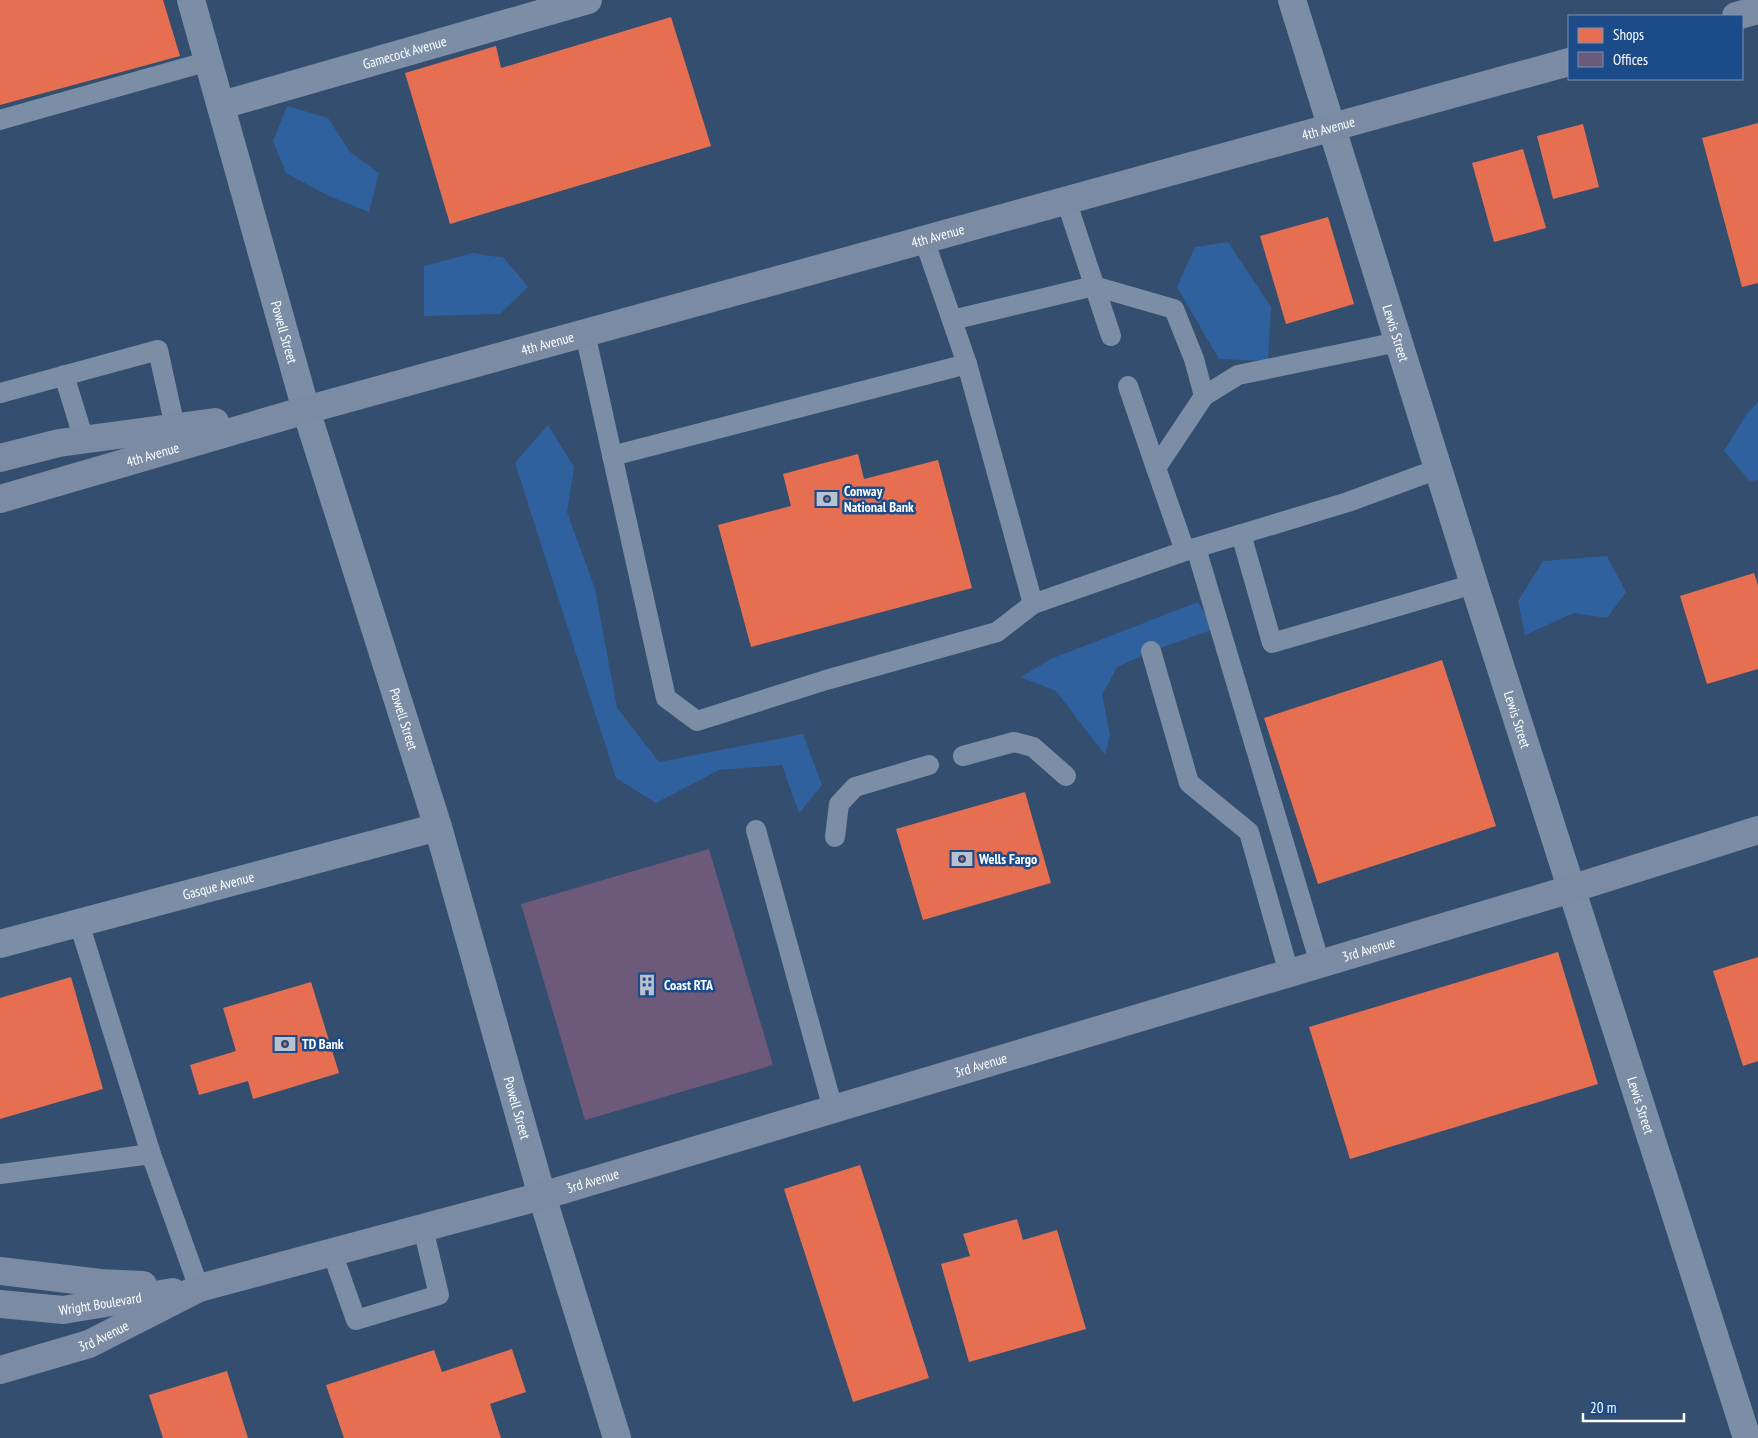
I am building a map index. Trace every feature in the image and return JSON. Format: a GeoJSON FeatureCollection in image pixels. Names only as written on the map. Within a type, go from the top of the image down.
{"type":"FeatureCollection","features":[{"type":"Feature","properties":{"kind":"main road"},"geometry":{"type":"LineString","coordinates":[[1740,15],[1758,10]]}},
{"type":"Feature","properties":{"kind":"main road","name":"4th Avenue"},"geometry":{"type":"LineString","coordinates":[[0,499],[306,410],[1568,62]]}},
{"type":"Feature","properties":{"kind":"main road","name":"4th Avenue"},"geometry":{"type":"LineString","coordinates":[[0,458],[59,443],[306,410]]}},
{"type":"Feature","properties":{"kind":"main road","name":"3rd Avenue"},"geometry":{"type":"LineString","coordinates":[[0,1370],[89,1344],[199,1288],[542,1196],[1572,889],[1758,830]]}},
{"type":"Feature","properties":{"kind":"main road","name":"3rd Avenue"},"geometry":{"type":"LineString","coordinates":[[0,1271],[100,1283],[199,1288]]}},
{"type":"Feature","properties":{"kind":"main road","name":"Wright Boulevard"},"geometry":{"type":"LineString","coordinates":[[0,1304],[63,1310],[199,1288]]}},
{"type":"Feature","properties":{"kind":"street","name":"Powell Street"},"geometry":{"type":"LineString","coordinates":[[191,0],[306,410],[438,827],[542,1196],[618,1438]]}},
{"type":"Feature","properties":{"kind":"street","name":"Gamecock Avenue"},"geometry":{"type":"LineString","coordinates":[[222,105],[588,0]]}},
{"type":"Feature","properties":{"kind":"street","name":"Lewis Street"},"geometry":{"type":"LineString","coordinates":[[1292,0],[1330,127],[1474,584],[1748,1438]]}},
{"type":"Feature","properties":{"kind":"street","name":"Gasque Avenue"},"geometry":{"type":"LineString","coordinates":[[0,944],[438,827]]}},
{"type":"Feature","properties":{"kind":"lane"},"geometry":{"type":"LineString","coordinates":[[0,120],[209,61]]}},
{"type":"Feature","properties":{"kind":"lane"},"geometry":{"type":"LineString","coordinates":[[1066,200],[1111,336]]}},
{"type":"Feature","properties":{"kind":"lane"},"geometry":{"type":"LineString","coordinates":[[924,239],[967,364],[1033,604]]}},
{"type":"Feature","properties":{"kind":"lane"},"geometry":{"type":"LineString","coordinates":[[952,320],[1094,286],[1174,309],[1194,359],[1204,396]]}},
{"type":"Feature","properties":{"kind":"lane"},"geometry":{"type":"LineString","coordinates":[[584,333],[666,698],[697,721],[826,680],[997,632],[1033,604],[1190,549],[1348,502],[1438,469]]}},
{"type":"Feature","properties":{"kind":"lane"},"geometry":{"type":"LineString","coordinates":[[1156,468],[1204,396],[1238,375],[1398,342]]}},
{"type":"Feature","properties":{"kind":"lane"},"geometry":{"type":"LineString","coordinates":[[0,393],[158,350],[175,428]]}},
{"type":"Feature","properties":{"kind":"lane"},"geometry":{"type":"LineString","coordinates":[[612,456],[967,364]]}},
{"type":"Feature","properties":{"kind":"lane"},"geometry":{"type":"LineString","coordinates":[[64,375],[84,440]]}},
{"type":"Feature","properties":{"kind":"lane"},"geometry":{"type":"LineString","coordinates":[[1128,386],[1156,468],[1190,549],[1320,964]]}},
{"type":"Feature","properties":{"kind":"lane"},"geometry":{"type":"LineString","coordinates":[[1241,534],[1272,644],[1474,584]]}},
{"type":"Feature","properties":{"kind":"lane"},"geometry":{"type":"LineString","coordinates":[[1152,651],[1189,783],[1249,832],[1289,973]]}},
{"type":"Feature","properties":{"kind":"lane"},"geometry":{"type":"LineString","coordinates":[[963,756],[1014,742],[1033,747],[1066,776]]}},
{"type":"Feature","properties":{"kind":"lane"},"geometry":{"type":"LineString","coordinates":[[835,836],[839,804],[856,787],[929,765]]}},
{"type":"Feature","properties":{"kind":"lane"},"geometry":{"type":"LineString","coordinates":[[756,830],[833,1109]]}},
{"type":"Feature","properties":{"kind":"lane"},"geometry":{"type":"LineString","coordinates":[[79,922],[151,1154],[199,1288]]}},
{"type":"Feature","properties":{"kind":"lane"},"geometry":{"type":"LineString","coordinates":[[0,1174],[151,1154]]}},
{"type":"Feature","properties":{"kind":"lane"},"geometry":{"type":"LineString","coordinates":[[332,1252],[356,1320],[439,1295],[423,1228]]}},
{"type":"Feature","properties":{"kind":"shaded area"},"geometry":{"type":"Polygon","coordinates":[[[287,106],[328,118],[350,152],[379,173],[369,212],[329,196],[286,173],[273,141],[287,106]]]}},
{"type":"Feature","properties":{"kind":"shaded area"},"geometry":{"type":"Polygon","coordinates":[[[1228,242],[1271,307],[1268,361],[1219,359],[1177,287],[1195,247],[1228,242]]]}},
{"type":"Feature","properties":{"kind":"shaded area"},"geometry":{"type":"Polygon","coordinates":[[[473,253],[504,258],[528,287],[500,314],[424,316],[424,266],[473,253]]]}},
{"type":"Feature","properties":{"kind":"shaded area"},"geometry":{"type":"Polygon","coordinates":[[[1758,402],[1758,480],[1750,481],[1724,451],[1746,415],[1758,402]]]}},
{"type":"Feature","properties":{"kind":"shaded area"},"geometry":{"type":"Polygon","coordinates":[[[548,425],[574,467],[567,512],[595,589],[617,708],[659,762],[803,734],[822,785],[799,813],[782,765],[719,770],[656,803],[616,778],[515,463],[548,425]]]}},
{"type":"Feature","properties":{"kind":"shaded area"},"geometry":{"type":"Polygon","coordinates":[[[1607,556],[1626,592],[1607,618],[1574,613],[1525,635],[1518,601],[1543,561],[1607,556]]]}},
{"type":"Feature","properties":{"kind":"shaded area"},"geometry":{"type":"Polygon","coordinates":[[[1198,602],[1214,629],[1157,649],[1117,667],[1102,695],[1110,735],[1105,755],[1056,691],[1021,677],[1051,659],[1198,602]]]}},
{"type":"Feature","properties":{"kind":"building: Shops"},"geometry":{"type":"Polygon","coordinates":[[[0,0],[163,0],[180,56],[0,105],[0,0]]]}},
{"type":"Feature","properties":{"kind":"building: Shops"},"geometry":{"type":"Polygon","coordinates":[[[671,17],[711,146],[450,224],[405,73],[496,46],[501,68],[671,17]]]}},
{"type":"Feature","properties":{"kind":"building: Shops"},"geometry":{"type":"Polygon","coordinates":[[[1758,123],[1758,283],[1742,287],[1702,138],[1758,123]]]}},
{"type":"Feature","properties":{"kind":"building: Shops"},"geometry":{"type":"Polygon","coordinates":[[[1583,124],[1599,187],[1553,199],[1537,136],[1583,124]]]}},
{"type":"Feature","properties":{"kind":"building: Shops"},"geometry":{"type":"Polygon","coordinates":[[[1523,149],[1546,228],[1494,242],[1472,163],[1523,149]]]}},
{"type":"Feature","properties":{"kind":"building: Shops"},"geometry":{"type":"Polygon","coordinates":[[[1328,217],[1354,304],[1286,324],[1260,236],[1328,217]]]}},
{"type":"Feature","properties":{"kind":"building: Shops"},"geometry":{"type":"Polygon","coordinates":[[[858,454],[864,479],[938,460],[972,588],[751,647],[718,525],[791,506],[783,474],[858,454]]]}},
{"type":"Feature","properties":{"kind":"building: Shops"},"geometry":{"type":"Polygon","coordinates":[[[1754,573],[1758,585],[1758,669],[1707,684],[1680,596],[1754,573]]]}},
{"type":"Feature","properties":{"kind":"building: Shops"},"geometry":{"type":"Polygon","coordinates":[[[1442,660],[1496,826],[1318,884],[1264,718],[1442,660]]]}},
{"type":"Feature","properties":{"kind":"building: Shops"},"geometry":{"type":"Polygon","coordinates":[[[1025,792],[1051,883],[923,920],[896,829],[1025,792]]]}},
{"type":"Feature","properties":{"kind":"building: Shops"},"geometry":{"type":"Polygon","coordinates":[[[1558,952],[1598,1084],[1350,1159],[1309,1027],[1558,952]]]}},
{"type":"Feature","properties":{"kind":"building: Shops"},"geometry":{"type":"Polygon","coordinates":[[[1758,957],[1758,1061],[1743,1066],[1713,971],[1758,957]]]}},
{"type":"Feature","properties":{"kind":"building: Shops"},"geometry":{"type":"Polygon","coordinates":[[[71,977],[103,1089],[0,1119],[0,998],[71,977]]]}},
{"type":"Feature","properties":{"kind":"building: Shops"},"geometry":{"type":"Polygon","coordinates":[[[311,982],[339,1073],[253,1099],[248,1081],[199,1095],[190,1065],[236,1051],[223,1008],[311,982]]]}},
{"type":"Feature","properties":{"kind":"building: Shops"},"geometry":{"type":"Polygon","coordinates":[[[860,1165],[929,1378],[853,1402],[784,1189],[860,1165]]]}},
{"type":"Feature","properties":{"kind":"building: Shops"},"geometry":{"type":"Polygon","coordinates":[[[1017,1219],[1023,1240],[1057,1230],[1086,1329],[969,1362],[941,1264],[970,1256],[963,1234],[1017,1219]]]}},
{"type":"Feature","properties":{"kind":"building: Shops"},"geometry":{"type":"Polygon","coordinates":[[[512,1349],[526,1392],[490,1404],[501,1438],[344,1438],[326,1385],[434,1350],[442,1372],[512,1349]]]}},
{"type":"Feature","properties":{"kind":"building: Shops"},"geometry":{"type":"Polygon","coordinates":[[[227,1371],[248,1438],[163,1438],[149,1395],[227,1371]]]}},
{"type":"Feature","properties":{"kind":"building: Offices","name":"Coast RTA"},"geometry":{"type":"Polygon","coordinates":[[[709,849],[773,1065],[585,1120],[521,904],[709,849]]]}},
{"type":"Feature","properties":{"kind":"place","name":"Conway National Bank"},"geometry":{"type":"Point","coordinates":[827,499]}},
{"type":"Feature","properties":{"kind":"place","name":"Wells Fargo"},"geometry":{"type":"Point","coordinates":[962,859]}},
{"type":"Feature","properties":{"kind":"place","name":"Coast RTA"},"geometry":{"type":"Point","coordinates":[647,985]}},
{"type":"Feature","properties":{"kind":"place","name":"TD Bank"},"geometry":{"type":"Point","coordinates":[285,1044]}}]}
